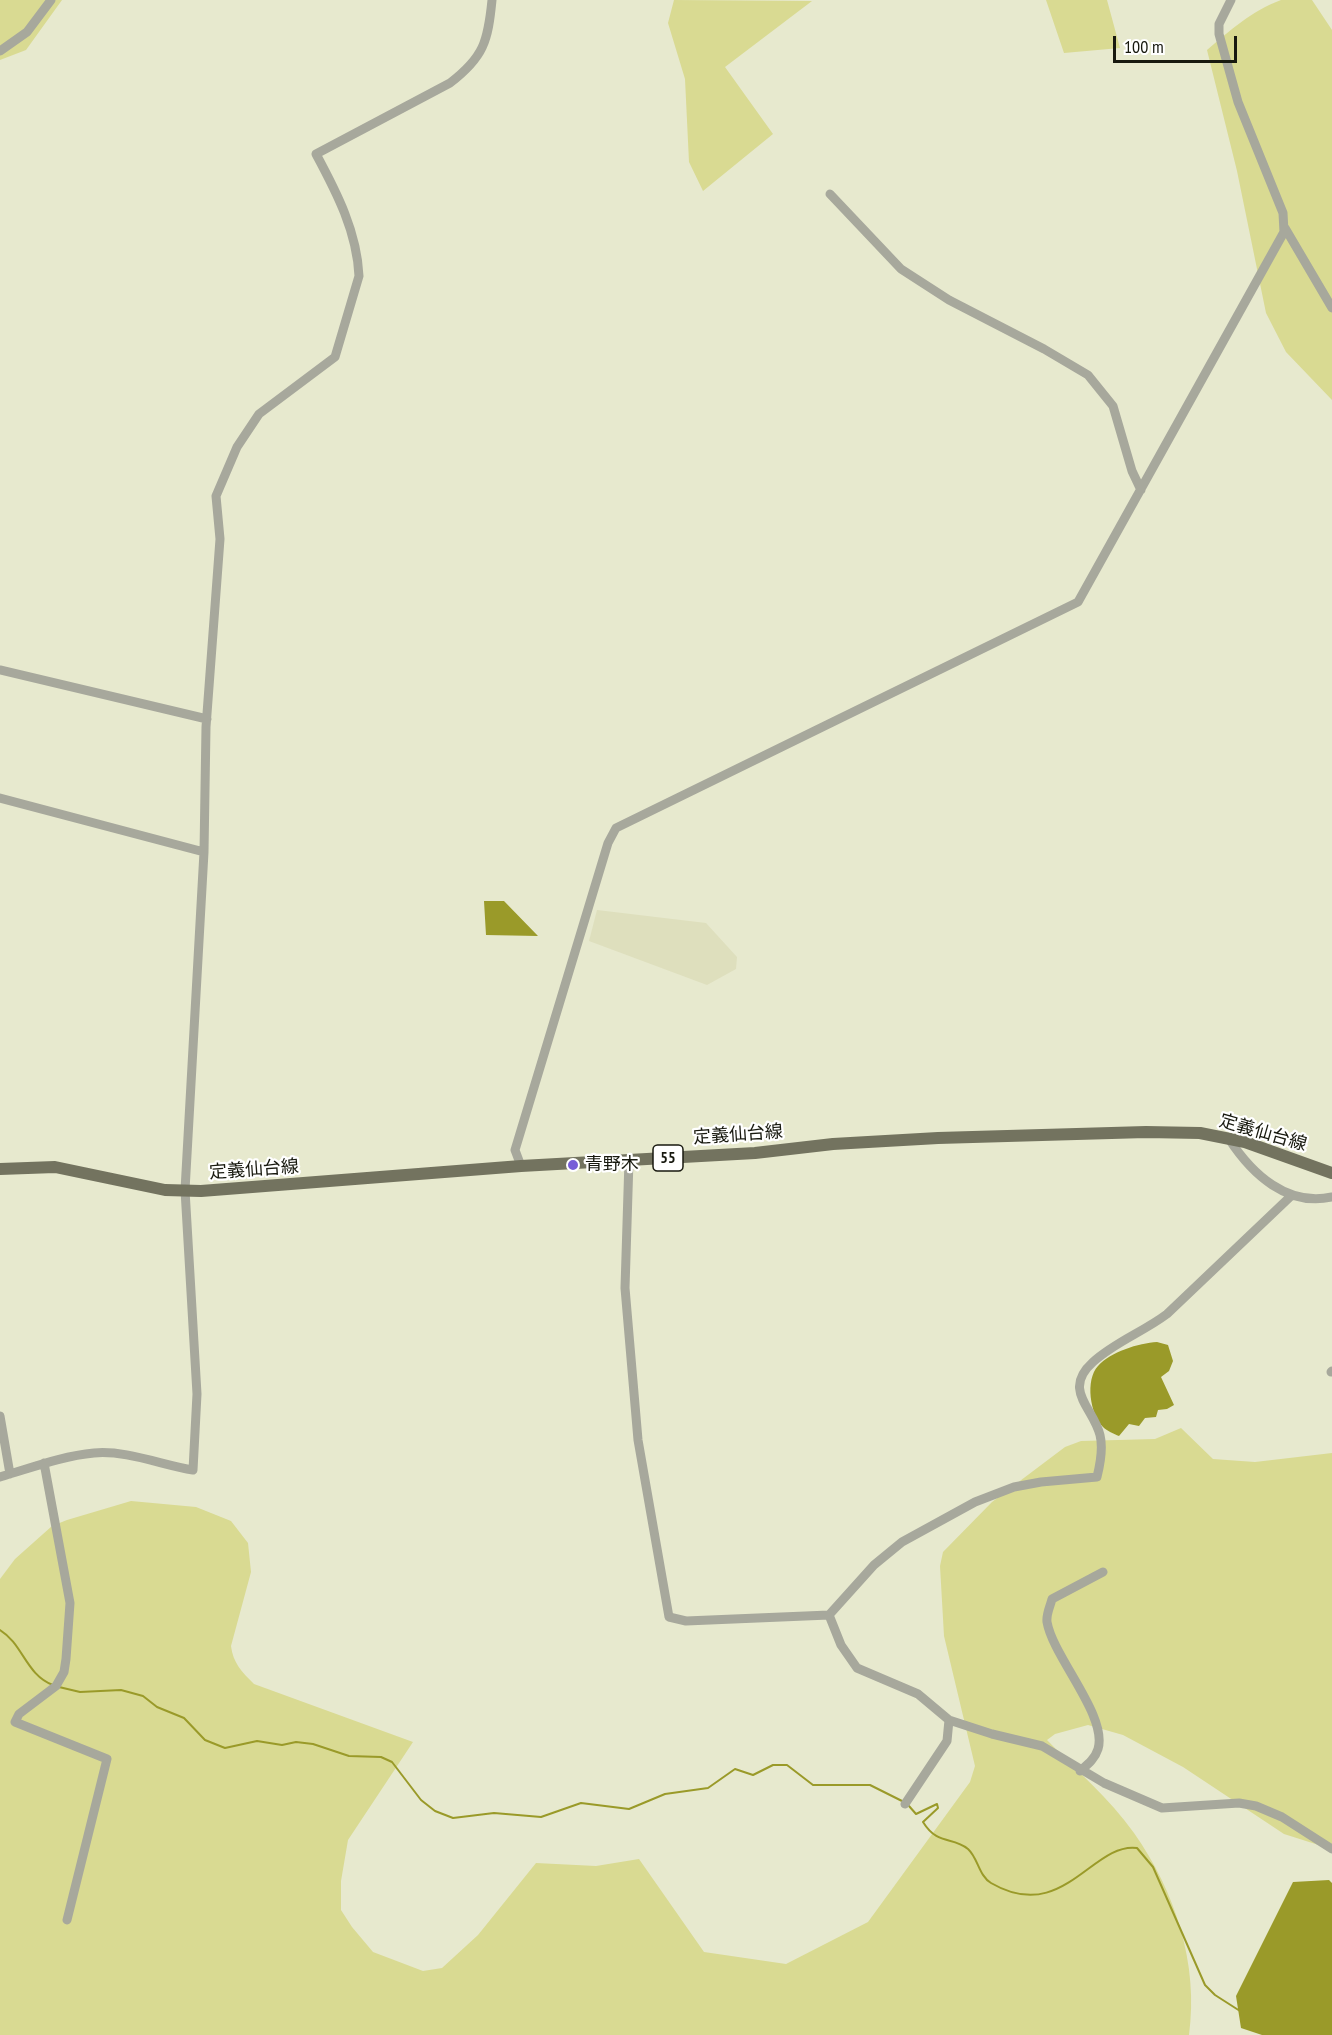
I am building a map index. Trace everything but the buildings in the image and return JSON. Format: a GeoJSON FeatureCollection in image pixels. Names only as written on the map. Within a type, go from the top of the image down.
{"type":"FeatureCollection","features":[{"type":"Feature","properties":{"kind":"main road","name":"定義仙台線"},"geometry":{"type":"LineString","coordinates":[[0,1169],[55,1167],[165,1190],[185,1190],[269,1187],[521,1166],[938,1138],[1146,1132],[1200,1133],[1254,1144],[1332,1173]]}},
{"type":"Feature","properties":{"kind":"street"},"geometry":{"type":"LineString","coordinates":[[0,51],[27,32],[51,0]]}},
{"type":"Feature","properties":{"kind":"street"},"geometry":{"type":"LineString","coordinates":[[0,1477],[44,1463],[95,1452],[131,1456],[194,1470],[197,1394],[185,1190],[204,852],[207,719],[220,539],[216,496],[220,481],[237,447],[259,414],[335,357],[359,276],[353,230],[316,154],[441,88],[468,70],[489,35],[492,0]]}},
{"type":"Feature","properties":{"kind":"street"},"geometry":{"type":"LineString","coordinates":[[1231,0],[1219,24],[1219,34],[1238,102],[1283,213],[1285,228],[1332,308]]}},
{"type":"Feature","properties":{"kind":"street"},"geometry":{"type":"LineString","coordinates":[[830,194],[901,269],[949,300],[1044,349],[1088,375],[1113,406],[1132,471],[1141,490]]}},
{"type":"Feature","properties":{"kind":"street"},"geometry":{"type":"LineString","coordinates":[[521,1166],[515,1150],[608,843],[616,828],[1078,602],[1272,258],[1285,228]]}},
{"type":"Feature","properties":{"kind":"street"},"geometry":{"type":"LineString","coordinates":[[0,670],[207,719]]}},
{"type":"Feature","properties":{"kind":"street"},"geometry":{"type":"LineString","coordinates":[[0,798],[204,852]]}},
{"type":"Feature","properties":{"kind":"street"},"geometry":{"type":"LineString","coordinates":[[1229,1139],[1253,1170],[1291,1196],[1309,1200],[1332,1197]]}},
{"type":"Feature","properties":{"kind":"street"},"geometry":{"type":"LineString","coordinates":[[629,1160],[625,1288],[638,1440],[669,1617],[686,1621],[829,1615],[874,1565],[902,1542],[975,1502],[1023,1485],[1097,1476],[1100,1434],[1079,1392],[1080,1378],[1092,1363],[1116,1345],[1144,1331],[1167,1314],[1291,1196]]}},
{"type":"Feature","properties":{"kind":"street"},"geometry":{"type":"LineString","coordinates":[[0,1416],[10,1474]]}},
{"type":"Feature","properties":{"kind":"street"},"geometry":{"type":"LineString","coordinates":[[44,1463],[70,1603],[66,1659],[64,1672],[56,1686],[19,1714],[15,1722],[107,1759],[67,1920]]}},
{"type":"Feature","properties":{"kind":"street"},"geometry":{"type":"LineString","coordinates":[[1080,1771],[1093,1760],[1098,1748],[1098,1732],[1091,1711],[1050,1633],[1047,1615],[1052,1599],[1103,1572]]}},
{"type":"Feature","properties":{"kind":"street"},"geometry":{"type":"LineString","coordinates":[[829,1615],[841,1646],[857,1668],[918,1694],[949,1720],[992,1734],[1042,1746],[1080,1771],[1162,1808],[1239,1803],[1256,1806],[1282,1817],[1332,1849]]}},
{"type":"Feature","properties":{"kind":"street"},"geometry":{"type":"LineString","coordinates":[[905,1804],[947,1741],[949,1720]]}},
{"type":"Feature","properties":{"kind":"shaded area"},"geometry":{"type":"Polygon","coordinates":[[[484,901],[504,901],[538,936],[486,935],[484,901]]]}},
{"type":"Feature","properties":{"kind":"shaded area"},"geometry":{"type":"Polygon","coordinates":[[[597,910],[706,923],[737,957],[736,969],[707,985],[589,941],[597,910]]]}},
{"type":"Feature","properties":{"kind":"shaded area"},"geometry":{"type":"Polygon","coordinates":[[[1157,1342],[1168,1345],[1173,1361],[1169,1371],[1161,1377],[1174,1405],[1158,1410],[1156,1417],[1145,1418],[1139,1426],[1129,1424],[1119,1436],[1103,1427],[1095,1414],[1090,1388],[1094,1372],[1110,1356],[1134,1346],[1157,1342]]]}},
{"type":"Feature","properties":{"kind":"shaded area"},"geometry":{"type":"Polygon","coordinates":[[[1329,1880],[1332,1883],[1332,2035],[1262,2035],[1241,2028],[1236,1996],[1293,1882],[1329,1880]]]}},
{"type":"Feature","properties":{"kind":"green space"},"geometry":{"type":"Polygon","coordinates":[[[0,0],[62,0],[26,50],[0,60],[0,0]]]}},
{"type":"Feature","properties":{"kind":"green space"},"geometry":{"type":"Polygon","coordinates":[[[674,0],[812,1],[725,67],[773,134],[703,191],[689,162],[685,79],[668,23],[674,0]]]}},
{"type":"Feature","properties":{"kind":"green space"},"geometry":{"type":"Polygon","coordinates":[[[1046,0],[1107,0],[1120,48],[1064,53],[1046,0]]]}},
{"type":"Feature","properties":{"kind":"green space"},"geometry":{"type":"Polygon","coordinates":[[[1281,0],[1312,0],[1332,30],[1332,400],[1286,352],[1266,313],[1237,171],[1207,50],[1251,15],[1281,0]]]}},
{"type":"Feature","properties":{"kind":"green space"},"geometry":{"type":"Polygon","coordinates":[[[1181,1428],[1213,1459],[1255,1462],[1332,1453],[1332,1847],[1328,1848],[1284,1834],[1183,1767],[1123,1735],[1088,1725],[1055,1734],[1047,1740],[1125,1820],[1149,1855],[1161,1879],[1181,1929],[1187,1955],[1191,2008],[1189,2035],[0,2035],[0,1579],[15,1559],[52,1526],[131,1501],[196,1507],[231,1521],[248,1543],[251,1572],[231,1646],[236,1662],[242,1671],[254,1684],[413,1742],[348,1840],[341,1881],[341,1910],[373,1952],[423,1971],[442,1968],[478,1935],[536,1863],[596,1866],[639,1859],[704,1952],[786,1964],[868,1922],[970,1782],[975,1766],[944,1636],[940,1566],[943,1552],[992,1502],[1065,1447],[1081,1441],[1155,1439],[1181,1428]]]}},
{"type":"Feature","properties":{"kind":"waterway"},"geometry":{"type":"LineString","coordinates":[[0,1630],[14,1643],[30,1667],[53,1685]]}},
{"type":"Feature","properties":{"kind":"waterway"},"geometry":{"type":"LineString","coordinates":[[59,1687],[80,1692],[121,1690],[143,1696],[157,1707],[184,1718],[205,1740],[225,1748],[257,1741],[282,1745],[296,1742],[313,1744],[349,1756],[381,1757],[392,1762],[421,1800],[435,1811],[453,1818],[494,1813],[541,1817],[581,1803],[629,1809],[665,1794],[708,1788],[735,1769],[753,1775],[773,1765],[787,1765],[813,1785],[870,1785],[904,1802]]}},
{"type":"Feature","properties":{"kind":"waterway"},"geometry":{"type":"LineString","coordinates":[[909,1806],[916,1814],[937,1804],[938,1808],[923,1822],[929,1830],[940,1838],[968,1849],[987,1880],[1016,1893],[1038,1894],[1057,1889],[1105,1857],[1121,1850],[1137,1848],[1153,1867],[1205,1985],[1215,1995],[1240,2011]]}},
{"type":"Feature","properties":{"kind":"place","name":"青野木"},"geometry":{"type":"Point","coordinates":[573,1165]}}]}
